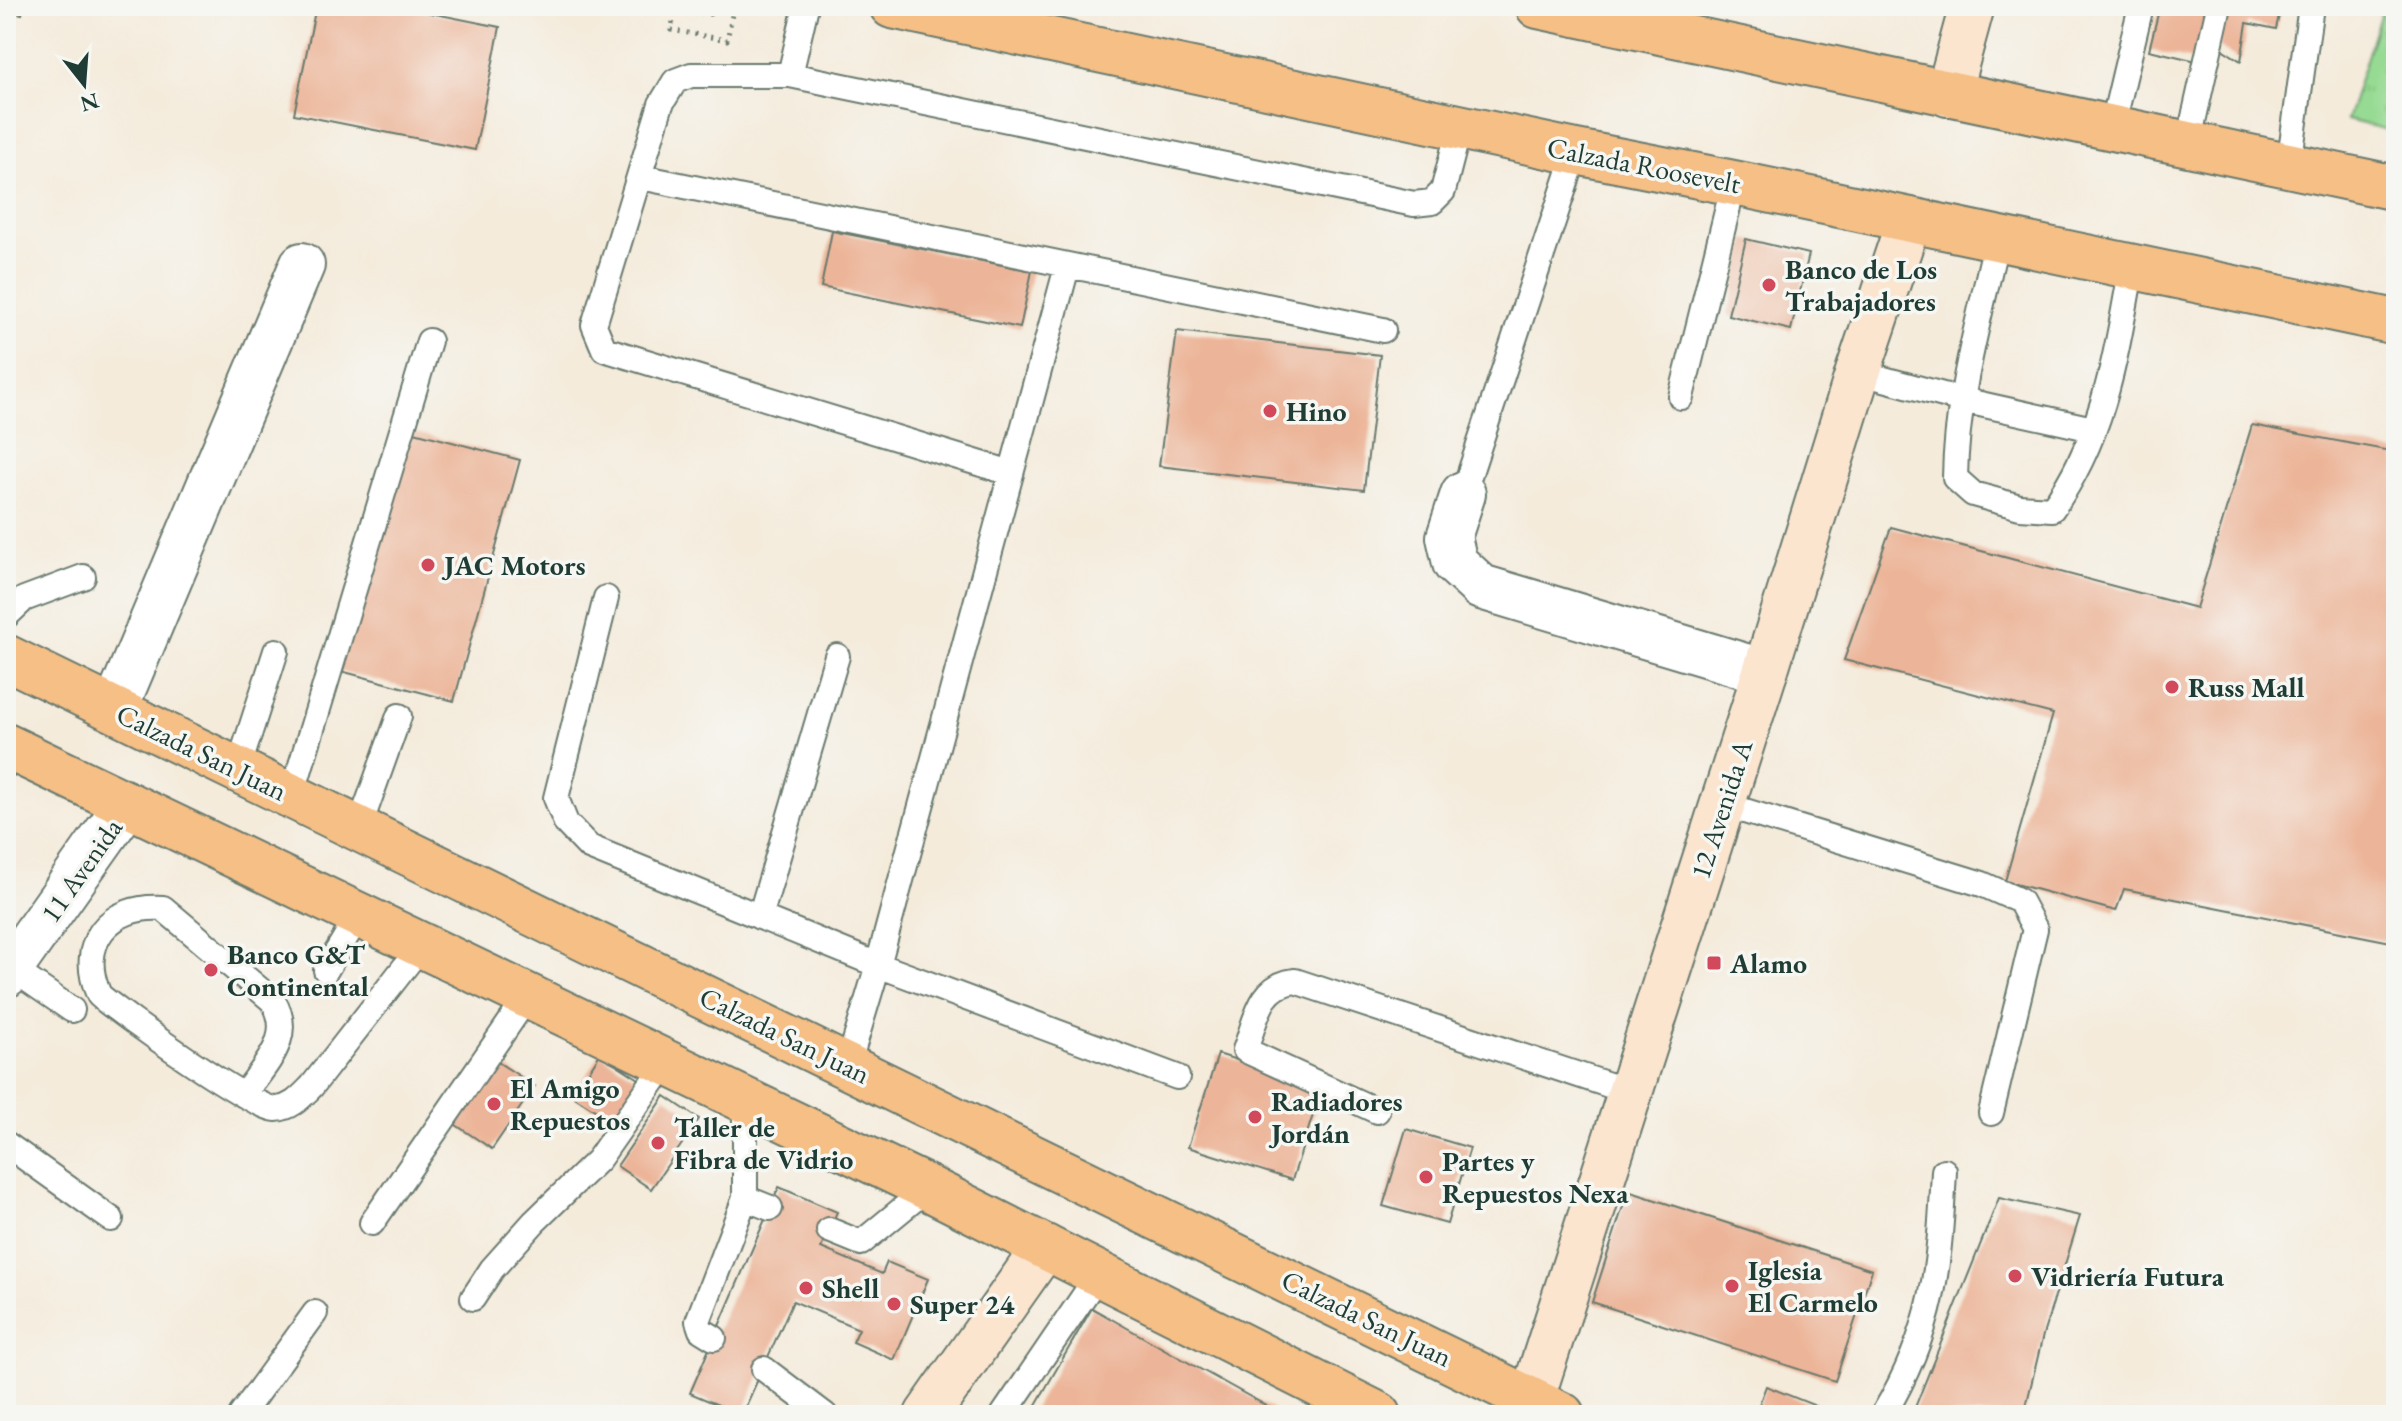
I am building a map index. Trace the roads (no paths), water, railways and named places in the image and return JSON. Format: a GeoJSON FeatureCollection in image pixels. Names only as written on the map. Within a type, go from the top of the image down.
{"type":"FeatureCollection","features":[{"type":"Feature","properties":{"kind":"main road","name":"Calzada Roosevelt"},"geometry":{"type":"LineString","coordinates":[[892,6],[2396,322]]}},
{"type":"Feature","properties":{"kind":"main road"},"geometry":{"type":"LineString","coordinates":[[1538,6],[2396,188]]}},
{"type":"Feature","properties":{"kind":"main road","name":"Calzada San Juan"},"geometry":{"type":"LineString","coordinates":[[6,657],[1547,1407]]}},
{"type":"Feature","properties":{"kind":"main road"},"geometry":{"type":"LineString","coordinates":[[6,746],[928,1188],[1379,1415]]}},
{"type":"Feature","properties":{"kind":"street"},"geometry":{"type":"LineString","coordinates":[[1948,94],[1972,6]]}},
{"type":"Feature","properties":{"kind":"street","name":"12 Avenida A"},"geometry":{"type":"LineString","coordinates":[[1547,1407],[1630,1092],[1909,220]]}},
{"type":"Feature","properties":{"kind":"street"},"geometry":{"type":"LineString","coordinates":[[115,709],[302,265]]}},
{"type":"Feature","properties":{"kind":"street"},"geometry":{"type":"LineString","coordinates":[[1463,494],[1449,537],[1455,563],[1481,587],[1765,672]]}},
{"type":"Feature","properties":{"kind":"street","name":"11 Avenida"},"geometry":{"type":"LineString","coordinates":[[8,971],[127,804]]}},
{"type":"Feature","properties":{"kind":"street"},"geometry":{"type":"LineString","coordinates":[[936,1412],[1045,1247]]}},
{"type":"Feature","properties":{"kind":"lane"},"geometry":{"type":"LineString","coordinates":[[790,75],[806,6]]}},
{"type":"Feature","properties":{"kind":"lane"},"geometry":{"type":"LineString","coordinates":[[2112,128],[2141,6]]}},
{"type":"Feature","properties":{"kind":"lane"},"geometry":{"type":"LineString","coordinates":[[2188,144],[2219,6]]}},
{"type":"Feature","properties":{"kind":"lane"},"geometry":{"type":"LineString","coordinates":[[2289,165],[2311,6]]}},
{"type":"Feature","properties":{"kind":"lane"},"geometry":{"type":"LineString","coordinates":[[1011,473],[604,349],[594,325],[661,104],[675,81],[691,75],[790,75],[1414,204],[1432,202],[1443,191],[1460,125]]}},
{"type":"Feature","properties":{"kind":"lane"},"geometry":{"type":"LineString","coordinates":[[1463,494],[1576,152]]}},
{"type":"Feature","properties":{"kind":"lane"},"geometry":{"type":"LineString","coordinates":[[641,177],[1383,330]]}},
{"type":"Feature","properties":{"kind":"lane"},"geometry":{"type":"LineString","coordinates":[[1681,397],[1734,183]]}},
{"type":"Feature","properties":{"kind":"lane"},"geometry":{"type":"LineString","coordinates":[[1997,238],[1962,400],[1955,478],[1973,494],[2020,507],[2052,509],[2076,471],[2115,368],[2132,266]]}},
{"type":"Feature","properties":{"kind":"lane"},"geometry":{"type":"LineString","coordinates":[[848,1065],[878,965],[1067,267]]}},
{"type":"Feature","properties":{"kind":"lane"},"geometry":{"type":"LineString","coordinates":[[292,795],[429,341]]}},
{"type":"Feature","properties":{"kind":"lane"},"geometry":{"type":"LineString","coordinates":[[1858,372],[1962,400],[2093,429]]}},
{"type":"Feature","properties":{"kind":"lane"},"geometry":{"type":"LineString","coordinates":[[6,616],[24,599],[83,577]]}},
{"type":"Feature","properties":{"kind":"lane"},"geometry":{"type":"LineString","coordinates":[[606,598],[556,798],[566,823],[589,847],[878,965],[1177,1077]]}},
{"type":"Feature","properties":{"kind":"lane"},"geometry":{"type":"LineString","coordinates":[[238,769],[276,651]]}},
{"type":"Feature","properties":{"kind":"lane"},"geometry":{"type":"LineString","coordinates":[[760,917],[837,656]]}},
{"type":"Feature","properties":{"kind":"lane"},"geometry":{"type":"LineString","coordinates":[[359,828],[399,716]]}},
{"type":"Feature","properties":{"kind":"lane"},"geometry":{"type":"LineString","coordinates":[[1722,804],[1982,884],[2020,901],[2035,929],[1991,1113]]}},
{"type":"Feature","properties":{"kind":"lane"},"geometry":{"type":"LineString","coordinates":[[244,1095],[282,1034],[281,1014],[273,1001],[163,908],[144,906],[129,910],[108,924],[94,943],[90,961],[92,980],[99,995],[109,1005],[244,1095],[273,1109],[292,1105],[312,1086],[422,945]]}},
{"type":"Feature","properties":{"kind":"lane"},"geometry":{"type":"LineString","coordinates":[[326,970],[359,915]]}},
{"type":"Feature","properties":{"kind":"lane"},"geometry":{"type":"LineString","coordinates":[[8,971],[72,1010]]}},
{"type":"Feature","properties":{"kind":"lane"},"geometry":{"type":"LineString","coordinates":[[1377,1111],[1245,1050],[1265,996],[1273,988],[1295,981],[1630,1092]]}},
{"type":"Feature","properties":{"kind":"lane"},"geometry":{"type":"LineString","coordinates":[[372,1223],[528,996]]}},
{"type":"Feature","properties":{"kind":"lane"},"geometry":{"type":"LineString","coordinates":[[473,1298],[492,1269],[534,1222],[598,1160],[666,1063]]}},
{"type":"Feature","properties":{"kind":"lane"},"geometry":{"type":"LineString","coordinates":[[714,1338],[701,1330],[698,1321],[745,1198],[745,1101]]}},
{"type":"Feature","properties":{"kind":"lane"},"geometry":{"type":"LineString","coordinates":[[6,1144],[111,1219]]}},
{"type":"Feature","properties":{"kind":"lane"},"geometry":{"type":"LineString","coordinates":[[1883,1415],[1917,1349],[1931,1306],[1939,1257],[1944,1171]]}},
{"type":"Feature","properties":{"kind":"lane"},"geometry":{"type":"LineString","coordinates":[[829,1230],[861,1243],[928,1188]]}},
{"type":"Feature","properties":{"kind":"lane"},"geometry":{"type":"LineString","coordinates":[[745,1198],[770,1208]]}},
{"type":"Feature","properties":{"kind":"lane"},"geometry":{"type":"LineString","coordinates":[[1003,1415],[1099,1274]]}},
{"type":"Feature","properties":{"kind":"lane"},"geometry":{"type":"LineString","coordinates":[[241,1415],[315,1313]]}},
{"type":"Feature","properties":{"kind":"lane"},"geometry":{"type":"LineString","coordinates":[[764,1369],[825,1415]]}},
{"type":"Feature","properties":{"kind":"place","name":"Banco de Los Trabajadores"},"geometry":{"type":"Point","coordinates":[1769,285]}},
{"type":"Feature","properties":{"kind":"place","name":"Hino"},"geometry":{"type":"Point","coordinates":[1270,411]}},
{"type":"Feature","properties":{"kind":"place","name":"JAC Motors"},"geometry":{"type":"Point","coordinates":[428,565]}},
{"type":"Feature","properties":{"kind":"place","name":"Russ Mall"},"geometry":{"type":"Point","coordinates":[2172,687]}},
{"type":"Feature","properties":{"kind":"place","name":"Alamo"},"geometry":{"type":"Point","coordinates":[1714,963]}},
{"type":"Feature","properties":{"kind":"place","name":"Banco G&T Continental"},"geometry":{"type":"Point","coordinates":[211,970]}},
{"type":"Feature","properties":{"kind":"place","name":"El Amigo Repuestos"},"geometry":{"type":"Point","coordinates":[494,1104]}},
{"type":"Feature","properties":{"kind":"place","name":"Radiadores Jordán"},"geometry":{"type":"Point","coordinates":[1255,1117]}},
{"type":"Feature","properties":{"kind":"place","name":"Taller de Fibra de Vidrio"},"geometry":{"type":"Point","coordinates":[658,1143]}},
{"type":"Feature","properties":{"kind":"place","name":"Partes y Repuestos Nexa"},"geometry":{"type":"Point","coordinates":[1426,1177]}},
{"type":"Feature","properties":{"kind":"place","name":"Vidriería Futura"},"geometry":{"type":"Point","coordinates":[2015,1276]}},
{"type":"Feature","properties":{"kind":"place","name":"Iglesia El Carmelo"},"geometry":{"type":"Point","coordinates":[1732,1286]}},
{"type":"Feature","properties":{"kind":"place","name":"Shell"},"geometry":{"type":"Point","coordinates":[806,1288]}},
{"type":"Feature","properties":{"kind":"place","name":"Super 24"},"geometry":{"type":"Point","coordinates":[894,1304]}}]}
